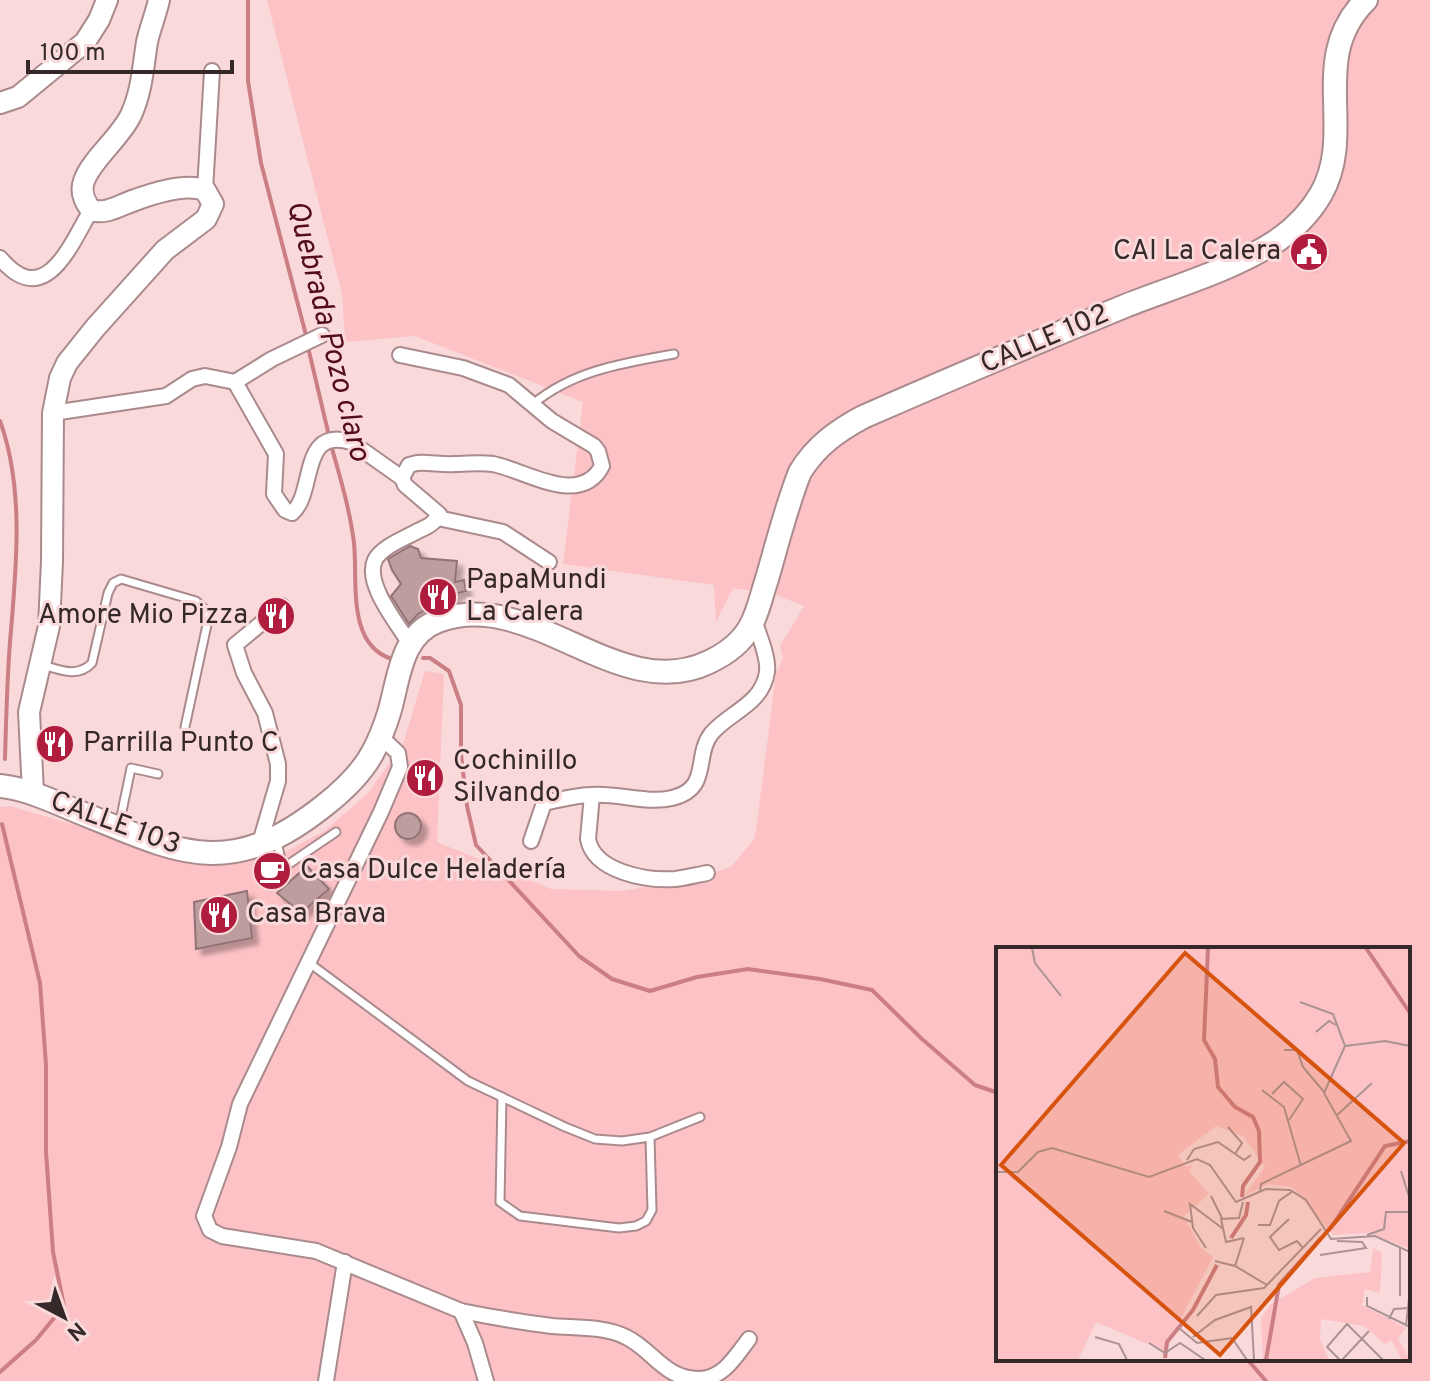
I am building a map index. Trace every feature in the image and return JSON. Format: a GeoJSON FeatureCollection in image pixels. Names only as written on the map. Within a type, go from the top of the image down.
{"type":"FeatureCollection","features":[{"type":"Feature","properties":{"kind":"main road","name":"CALLE 102"},"geometry":{"type":"LineString","coordinates":[[754,618],[796,483],[807,461],[824,442],[863,417],[1251,255],[1279,240],[1308,212],[1321,194],[1333,165],[1337,47],[1344,30],[1366,0]]}},
{"type":"Feature","properties":{"kind":"main road"},"geometry":{"type":"LineString","coordinates":[[410,644],[423,629],[437,621],[479,615],[522,623],[636,668],[679,670],[719,657],[740,641],[754,618]]}},
{"type":"Feature","properties":{"kind":"main road","name":"CALLE 103"},"geometry":{"type":"LineString","coordinates":[[0,786],[33,793],[168,847],[192,852],[233,852],[268,842],[326,805],[355,778],[373,752],[389,715],[400,668],[410,644]]}},
{"type":"Feature","properties":{"kind":"street"},"geometry":{"type":"LineString","coordinates":[[0,103],[18,97],[85,42],[107,0]]}},
{"type":"Feature","properties":{"kind":"street"},"geometry":{"type":"LineString","coordinates":[[91,210],[84,197],[83,183],[131,114],[140,88],[147,41],[159,0]]}},
{"type":"Feature","properties":{"kind":"street"},"geometry":{"type":"LineString","coordinates":[[33,793],[29,712],[49,626],[53,413],[60,378],[78,347],[165,250],[206,219],[213,204],[205,190],[212,71]]}},
{"type":"Feature","properties":{"kind":"street"},"geometry":{"type":"LineString","coordinates":[[91,210],[102,212],[138,199],[193,187],[205,190]]}},
{"type":"Feature","properties":{"kind":"street"},"geometry":{"type":"LineString","coordinates":[[0,258],[20,273],[32,278],[43,277],[57,267],[91,210]]}},
{"type":"Feature","properties":{"kind":"street"},"geometry":{"type":"LineString","coordinates":[[53,413],[166,396],[192,379],[205,376],[235,382],[319,336]]}},
{"type":"Feature","properties":{"kind":"street"},"geometry":{"type":"LineString","coordinates":[[400,355],[509,385],[552,421],[586,440],[598,451],[602,466],[594,477],[582,484],[563,485],[491,464],[426,462],[409,465],[402,478]]}},
{"type":"Feature","properties":{"kind":"street"},"geometry":{"type":"LineString","coordinates":[[235,382],[272,443],[277,464],[274,494],[285,510],[292,513],[302,502],[314,453],[320,446],[333,441],[351,442],[402,478],[405,485],[439,514],[433,523],[386,549],[376,558],[373,569],[378,593],[410,644]]}},
{"type":"Feature","properties":{"kind":"street"},"geometry":{"type":"LineString","coordinates":[[438,518],[503,532],[549,562]]}},
{"type":"Feature","properties":{"kind":"street"},"geometry":{"type":"LineString","coordinates":[[268,842],[278,764],[265,713],[244,673],[235,645],[282,606]]}},
{"type":"Feature","properties":{"kind":"street"},"geometry":{"type":"LineString","coordinates":[[531,841],[544,803],[592,795],[674,798],[695,785],[701,773],[708,737],[758,695],[764,681],[768,669],[754,618]]}},
{"type":"Feature","properties":{"kind":"street"},"geometry":{"type":"LineString","coordinates":[[380,736],[398,753],[400,767],[240,1104],[229,1147],[204,1216],[210,1230],[222,1236],[304,1249],[345,1262],[461,1311],[625,1336],[668,1372],[683,1377],[699,1379],[716,1376],[726,1370],[749,1339]]}},
{"type":"Feature","properties":{"kind":"street"},"geometry":{"type":"LineString","coordinates":[[592,795],[588,839],[589,845],[603,861],[616,869],[645,878],[674,879],[707,873]]}},
{"type":"Feature","properties":{"kind":"street"},"geometry":{"type":"LineString","coordinates":[[326,1381],[345,1262]]}},
{"type":"Feature","properties":{"kind":"street"},"geometry":{"type":"LineString","coordinates":[[461,1311],[475,1343],[486,1381]]}},
{"type":"Feature","properties":{"kind":"lane"},"geometry":{"type":"LineString","coordinates":[[533,404],[564,382],[590,372],[674,354]]}},
{"type":"Feature","properties":{"kind":"lane"},"geometry":{"type":"LineString","coordinates":[[41,664],[69,672],[84,671],[92,663],[108,593],[113,583],[121,579],[196,601],[208,612],[208,620],[185,727]]}},
{"type":"Feature","properties":{"kind":"lane"},"geometry":{"type":"LineString","coordinates":[[119,828],[131,768],[158,774]]}},
{"type":"Feature","properties":{"kind":"lane"},"geometry":{"type":"LineString","coordinates":[[268,842],[282,865],[286,866],[336,832]]}},
{"type":"Feature","properties":{"kind":"lane"},"geometry":{"type":"LineString","coordinates":[[308,962],[468,1081],[595,1139],[622,1141],[650,1137],[700,1117]]}},
{"type":"Feature","properties":{"kind":"lane"},"geometry":{"type":"LineString","coordinates":[[502,1097],[500,1202],[520,1216],[619,1228],[646,1221],[652,1210],[650,1137]]}},
{"type":"Feature","properties":{"kind":"shaded area"},"geometry":{"type":"Polygon","coordinates":[[[267,0],[1430,0],[1430,1381],[0,1381],[0,807],[10,806],[119,838],[228,861],[276,857],[326,830],[368,793],[403,744],[425,671],[444,674],[437,842],[551,889],[623,891],[696,878],[731,867],[755,838],[776,674],[783,658],[780,646],[804,606],[771,593],[733,588],[716,622],[714,585],[563,564],[583,402],[415,336],[345,342],[342,294],[267,0]]]}},
{"type":"Feature","properties":{"kind":"building","name":"CAI La Calera"},"geometry":{"type":"Polygon","coordinates":[[[1310,241],[1320,252],[1308,264],[1298,252],[1310,241]]]}},
{"type":"Feature","properties":{"kind":"building"},"geometry":{"type":"Polygon","coordinates":[[[410,546],[418,549],[421,558],[457,561],[455,582],[464,580],[466,591],[454,594],[455,600],[432,606],[418,614],[409,624],[391,596],[401,584],[388,559],[410,546]]]}},
{"type":"Feature","properties":{"kind":"building"},"geometry":{"type":"Polygon","coordinates":[[[408,813],[418,816],[421,826],[418,836],[408,839],[398,836],[395,826],[398,816],[408,813]]]}},
{"type":"Feature","properties":{"kind":"building"},"geometry":{"type":"Polygon","coordinates":[[[307,866],[329,889],[301,913],[277,893],[307,866]]]}},
{"type":"Feature","properties":{"kind":"building"},"geometry":{"type":"Polygon","coordinates":[[[247,891],[252,938],[196,949],[194,902],[247,891]]]}},
{"type":"Feature","properties":{"kind":"waterway","name":"Quebrada Pozo claro"},"geometry":{"type":"LineString","coordinates":[[248,0],[248,81],[261,163],[307,339]]}},
{"type":"Feature","properties":{"kind":"waterway","name":"Quebrada Pozo claro"},"geometry":{"type":"LineString","coordinates":[[308,347],[329,436]]}},
{"type":"Feature","properties":{"kind":"waterway"},"geometry":{"type":"LineString","coordinates":[[0,421],[13,475],[17,530],[5,759]]}},
{"type":"Feature","properties":{"kind":"waterway","name":"Quebrada Pozo claro"},"geometry":{"type":"LineString","coordinates":[[331,445],[352,531],[357,610],[361,626],[377,652],[392,659]]}},
{"type":"Feature","properties":{"kind":"waterway","name":"Quebrada Pozo claro"},"geometry":{"type":"LineString","coordinates":[[423,658],[430,658],[449,671],[461,705],[461,754],[467,806],[476,845],[579,956],[612,979],[650,991],[697,977],[748,969],[872,990],[975,1085],[996,1092]]}},
{"type":"Feature","properties":{"kind":"waterway"},"geometry":{"type":"LineString","coordinates":[[0,1372],[36,1340],[64,1306],[53,1252],[40,983],[2,824]]}},
{"type":"Feature","properties":{"kind":"waterway","name":"Quebrada Pozo claro"},"geometry":{"type":"LineString","coordinates":[[1249,1361],[1266,1381]]}},
{"type":"Feature","properties":{"kind":"place","name":"CAI La Calera"},"geometry":{"type":"Point","coordinates":[1309,252]}},
{"type":"Feature","properties":{"kind":"place","name":"PapaMundi La Calera"},"geometry":{"type":"Point","coordinates":[438,597]}},
{"type":"Feature","properties":{"kind":"place","name":"Amore Mio Pizza"},"geometry":{"type":"Point","coordinates":[276,616]}},
{"type":"Feature","properties":{"kind":"place","name":"Parrilla Punto C"},"geometry":{"type":"Point","coordinates":[55,744]}},
{"type":"Feature","properties":{"kind":"place","name":"Cochinillo Silvando"},"geometry":{"type":"Point","coordinates":[425,778]}},
{"type":"Feature","properties":{"kind":"place","name":"Casa Dulce Heladería"},"geometry":{"type":"Point","coordinates":[272,871]}},
{"type":"Feature","properties":{"kind":"place","name":"Casa Brava"},"geometry":{"type":"Point","coordinates":[219,915]}}]}
